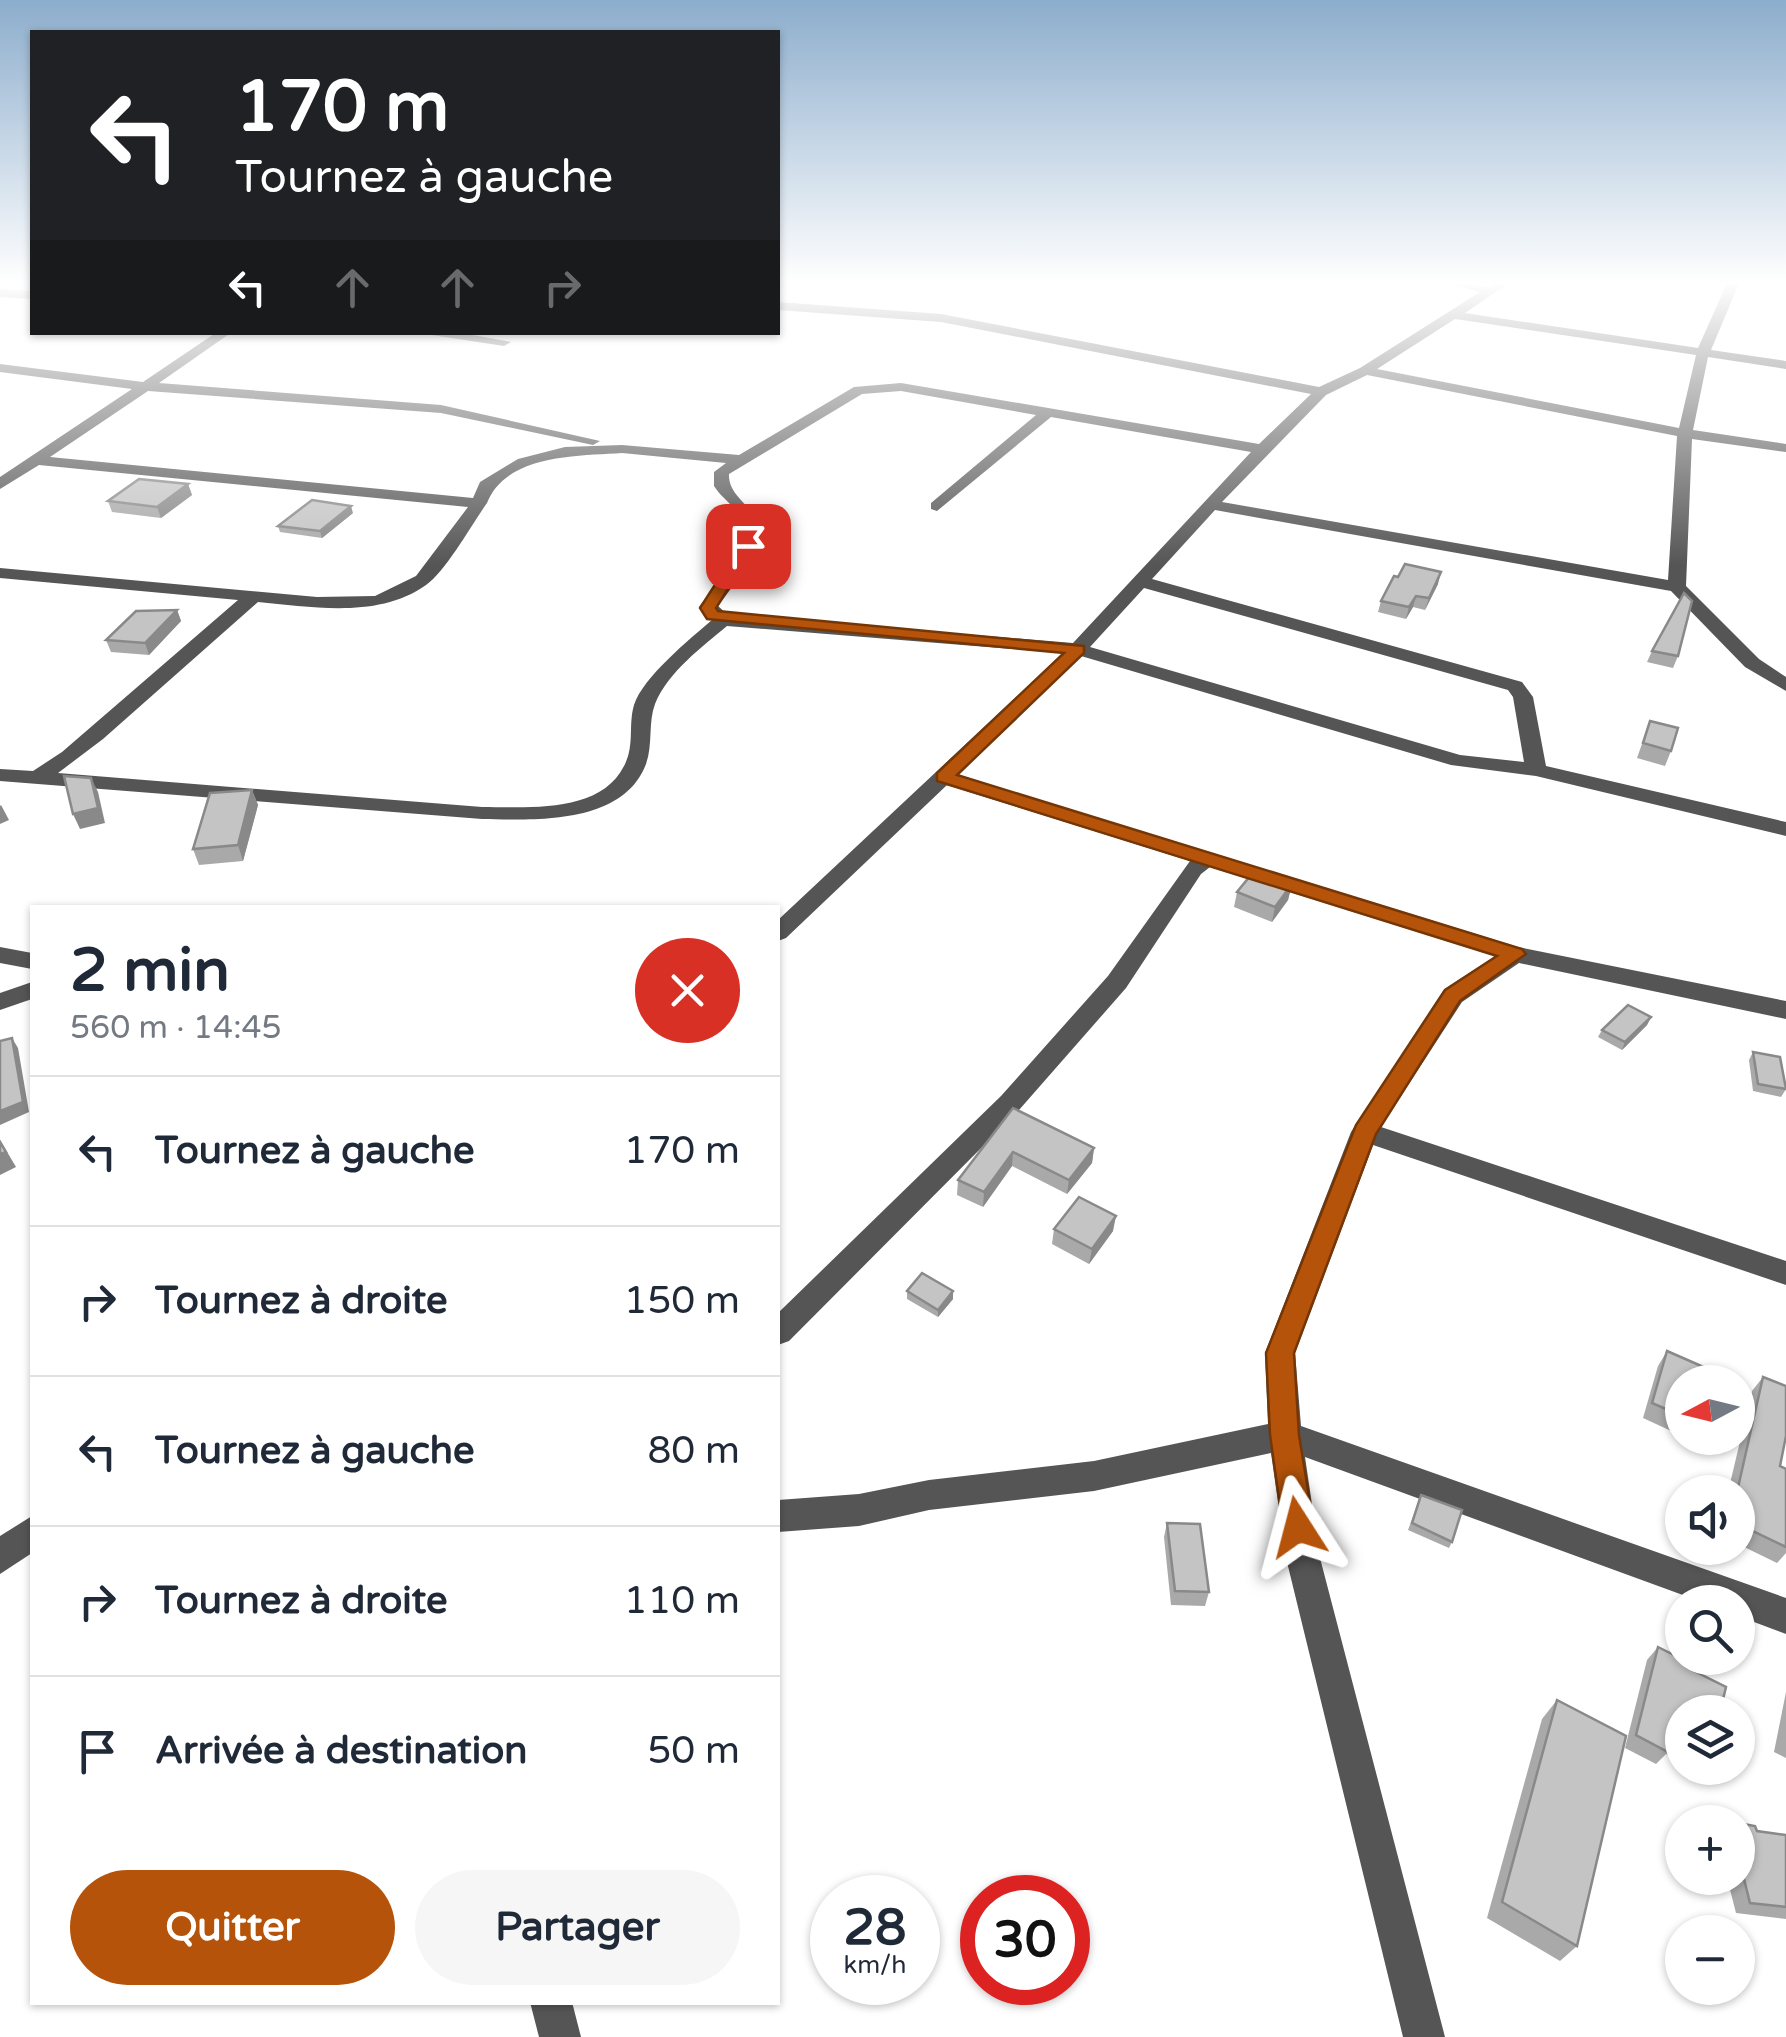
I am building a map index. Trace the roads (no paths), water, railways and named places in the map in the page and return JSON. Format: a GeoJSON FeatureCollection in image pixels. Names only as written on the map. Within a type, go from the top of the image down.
{"type":"FeatureCollection","features":[{"type":"Feature","properties":{"kind":"street"},"geometry":{"type":"LineString","coordinates":[[64,376],[442,410],[622,449],[743,460]]}},
{"type":"Feature","properties":{"kind":"street"},"geometry":{"type":"LineString","coordinates":[[0,484],[158,376]]}},
{"type":"Feature","properties":{"kind":"street"},"geometry":{"type":"LineString","coordinates":[[1239,376],[1321,392]]}},
{"type":"Feature","properties":{"kind":"street"},"geometry":{"type":"LineString","coordinates":[[780,931],[1078,650],[1138,581],[1215,505],[1262,448],[1321,392],[1354,376]]}},
{"type":"Feature","properties":{"kind":"street"},"geometry":{"type":"LineString","coordinates":[[1393,376],[1530,401],[1686,437],[1786,448]]}},
{"type":"Feature","properties":{"kind":"street"},"geometry":{"type":"LineString","coordinates":[[1677,587],[1677,510],[1698,376]]}},
{"type":"Feature","properties":{"kind":"street"},"geometry":{"type":"LineString","coordinates":[[1262,448],[901,386],[868,388],[722,472],[719,479],[753,523],[754,533],[740,565],[708,608],[723,620],[1078,650],[1458,761],[1536,770],[1786,830]]}},
{"type":"Feature","properties":{"kind":"street"},"geometry":{"type":"LineString","coordinates":[[937,506],[1050,411]]}},
{"type":"Feature","properties":{"kind":"street"},"geometry":{"type":"LineString","coordinates":[[0,573],[346,604],[394,596],[422,580],[479,503],[486,485],[499,474],[546,454],[622,449]]}},
{"type":"Feature","properties":{"kind":"street"},"geometry":{"type":"LineString","coordinates":[[36,460],[479,503]]}},
{"type":"Feature","properties":{"kind":"street"},"geometry":{"type":"LineString","coordinates":[[1215,505],[1677,587],[1752,663],[1786,685]]}},
{"type":"Feature","properties":{"kind":"street"},"geometry":{"type":"LineString","coordinates":[[1138,581],[1515,686],[1523,697],[1536,770]]}},
{"type":"Feature","properties":{"kind":"street"},"geometry":{"type":"LineString","coordinates":[[40,776],[92,742],[198,638],[253,597]]}},
{"type":"Feature","properties":{"kind":"street"},"geometry":{"type":"LineString","coordinates":[[0,775],[188,793],[482,813],[552,814],[588,808],[629,777],[646,734],[644,705],[678,658],[723,620]]}},
{"type":"Feature","properties":{"kind":"street"},"geometry":{"type":"LineString","coordinates":[[944,777],[1204,861],[1515,954],[1786,1010]]}},
{"type":"Feature","properties":{"kind":"street"},"geometry":{"type":"LineString","coordinates":[[780,1330],[1010,1103],[1117,982],[1193,870],[1204,861]]}},
{"type":"Feature","properties":{"kind":"street"},"geometry":{"type":"LineString","coordinates":[[1424,2037],[1303,1558],[1285,1435],[1280,1353],[1364,1132],[1452,996],[1515,954]]}},
{"type":"Feature","properties":{"kind":"street"},"geometry":{"type":"LineString","coordinates":[[0,956],[30,961]]}},
{"type":"Feature","properties":{"kind":"street"},"geometry":{"type":"LineString","coordinates":[[0,1002],[30,991]]}},
{"type":"Feature","properties":{"kind":"street"},"geometry":{"type":"LineString","coordinates":[[1364,1132],[1786,1272]]}},
{"type":"Feature","properties":{"kind":"street"},"geometry":{"type":"LineString","coordinates":[[780,1516],[859,1510],[928,1495],[1094,1476],[1285,1435],[1786,1616]]}},
{"type":"Feature","properties":{"kind":"street"},"geometry":{"type":"LineString","coordinates":[[0,1557],[30,1534]]}},
{"type":"Feature","properties":{"kind":"street"},"geometry":{"type":"LineString","coordinates":[[552,2005],[560,2037]]}}]}
